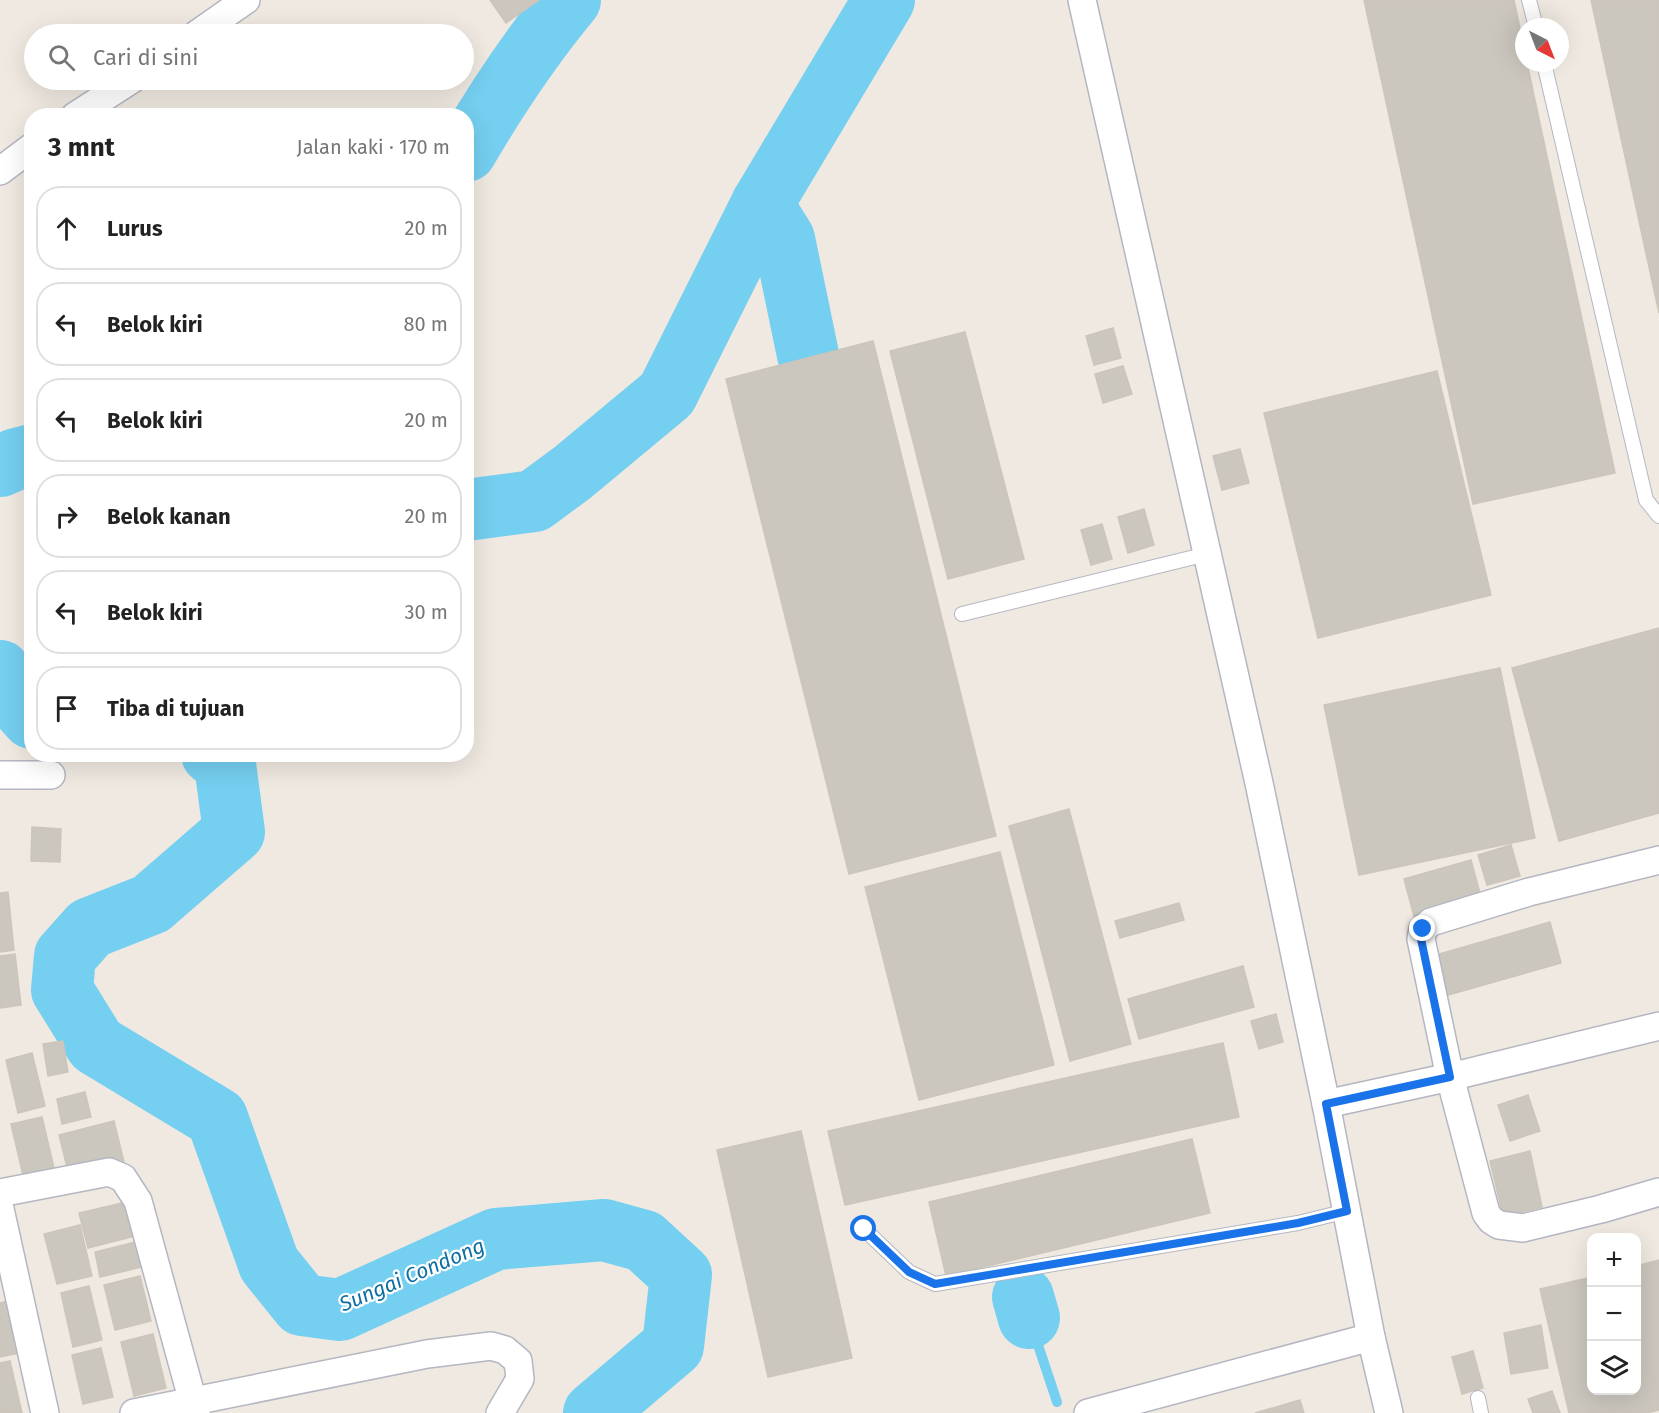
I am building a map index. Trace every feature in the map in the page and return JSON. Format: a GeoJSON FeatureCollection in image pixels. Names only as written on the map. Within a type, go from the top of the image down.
{"type":"FeatureCollection","features":[{"type":"Feature","properties":{"kind":"street"},"geometry":{"type":"LineString","coordinates":[[211,24],[246,0]]}},
{"type":"Feature","properties":{"kind":"street"},"geometry":{"type":"LineString","coordinates":[[1082,0],[1258,783],[1326,1104],[1371,1337],[1389,1413]]}},
{"type":"Feature","properties":{"kind":"street"},"geometry":{"type":"LineString","coordinates":[[87,108],[115,90]]}},
{"type":"Feature","properties":{"kind":"street"},"geometry":{"type":"LineString","coordinates":[[0,171],[24,153]]}},
{"type":"Feature","properties":{"kind":"street"},"geometry":{"type":"LineString","coordinates":[[0,775],[51,775]]}},
{"type":"Feature","properties":{"kind":"street"},"geometry":{"type":"LineString","coordinates":[[1659,860],[1528,892],[1431,922],[1423,929],[1421,939],[1450,1077],[1486,1213],[1491,1220],[1499,1224],[1523,1228],[1659,1192]]}},
{"type":"Feature","properties":{"kind":"street"},"geometry":{"type":"LineString","coordinates":[[1326,1104],[1450,1077],[1659,1026]]}},
{"type":"Feature","properties":{"kind":"street"},"geometry":{"type":"LineString","coordinates":[[0,1193],[109,1172],[123,1178],[138,1201],[194,1407]]}},
{"type":"Feature","properties":{"kind":"street"},"geometry":{"type":"LineString","coordinates":[[0,1209],[45,1413]]}},
{"type":"Feature","properties":{"kind":"street"},"geometry":{"type":"LineString","coordinates":[[1088,1413],[1371,1337]]}},
{"type":"Feature","properties":{"kind":"street"},"geometry":{"type":"LineString","coordinates":[[134,1413],[194,1407],[427,1354],[491,1346],[505,1350],[518,1361],[520,1379],[500,1413]]}},
{"type":"Feature","properties":{"kind":"lane"},"geometry":{"type":"LineString","coordinates":[[1529,0],[1534,18]]}},
{"type":"Feature","properties":{"kind":"lane"},"geometry":{"type":"LineString","coordinates":[[1546,72],[1646,500],[1659,516]]}},
{"type":"Feature","properties":{"kind":"lane"},"geometry":{"type":"LineString","coordinates":[[962,614],[1207,554]]}},
{"type":"Feature","properties":{"kind":"lane"},"geometry":{"type":"LineString","coordinates":[[864,1229],[909,1272],[935,1284],[1298,1223],[1347,1211]]}},
{"type":"Feature","properties":{"kind":"lane"},"geometry":{"type":"LineString","coordinates":[[1478,1398],[1481,1413]]}},
{"type":"Feature","properties":{"kind":"building"},"geometry":{"type":"Polygon","coordinates":[[[490,0],[539,0],[506,23],[490,0]]]}},
{"type":"Feature","properties":{"kind":"building"},"geometry":{"type":"Polygon","coordinates":[[[1364,0],[1514,0],[1518,18],[1515,18],[1515,72],[1529,72],[1615,473],[1473,504],[1364,0]]]}},
{"type":"Feature","properties":{"kind":"building"},"geometry":{"type":"Polygon","coordinates":[[[1591,0],[1659,0],[1659,313],[1591,0]]]}},
{"type":"Feature","properties":{"kind":"building"},"geometry":{"type":"Polygon","coordinates":[[[1113,328],[1121,358],[1094,365],[1086,336],[1113,328]]]}},
{"type":"Feature","properties":{"kind":"building"},"geometry":{"type":"Polygon","coordinates":[[[965,332],[1024,559],[948,579],[890,351],[965,332]]]}},
{"type":"Feature","properties":{"kind":"building"},"geometry":{"type":"Polygon","coordinates":[[[873,341],[996,836],[849,874],[726,379],[873,341]]]}},
{"type":"Feature","properties":{"kind":"building"},"geometry":{"type":"Polygon","coordinates":[[[1123,366],[1132,394],[1103,403],[1095,374],[1123,366]]]}},
{"type":"Feature","properties":{"kind":"building"},"geometry":{"type":"Polygon","coordinates":[[[1437,371],[1491,595],[1318,638],[1264,413],[1437,371]]]}},
{"type":"Feature","properties":{"kind":"building"},"geometry":{"type":"Polygon","coordinates":[[[1240,449],[1249,483],[1222,490],[1213,456],[1240,449]]]}},
{"type":"Feature","properties":{"kind":"building"},"geometry":{"type":"Polygon","coordinates":[[[1144,509],[1154,545],[1128,553],[1118,517],[1144,509]]]}},
{"type":"Feature","properties":{"kind":"building"},"geometry":{"type":"Polygon","coordinates":[[[1102,524],[1112,559],[1091,565],[1081,530],[1102,524]]]}},
{"type":"Feature","properties":{"kind":"building"},"geometry":{"type":"Polygon","coordinates":[[[1659,628],[1659,813],[1559,841],[1512,668],[1659,628]]]}},
{"type":"Feature","properties":{"kind":"building"},"geometry":{"type":"Polygon","coordinates":[[[1500,668],[1535,838],[1359,875],[1324,705],[1500,668]]]}},
{"type":"Feature","properties":{"kind":"building"},"geometry":{"type":"Polygon","coordinates":[[[1069,809],[1131,1044],[1070,1061],[1009,826],[1069,809]]]}},
{"type":"Feature","properties":{"kind":"building"},"geometry":{"type":"Polygon","coordinates":[[[32,827],[61,829],[60,862],[31,861],[32,827]]]}},
{"type":"Feature","properties":{"kind":"building"},"geometry":{"type":"Polygon","coordinates":[[[1511,845],[1520,876],[1487,885],[1478,855],[1511,845]]]}},
{"type":"Feature","properties":{"kind":"building"},"geometry":{"type":"Polygon","coordinates":[[[1000,852],[1054,1065],[919,1100],[865,887],[1000,852]]]}},
{"type":"Feature","properties":{"kind":"building"},"geometry":{"type":"Polygon","coordinates":[[[1471,860],[1482,901],[1415,920],[1404,879],[1471,860]]]}},
{"type":"Feature","properties":{"kind":"building"},"geometry":{"type":"Polygon","coordinates":[[[8,892],[14,950],[0,952],[0,893],[8,892]]]}},
{"type":"Feature","properties":{"kind":"building"},"geometry":{"type":"Polygon","coordinates":[[[1179,903],[1184,920],[1120,938],[1115,921],[1179,903]]]}},
{"type":"Feature","properties":{"kind":"building"},"geometry":{"type":"Polygon","coordinates":[[[1550,922],[1561,963],[1441,997],[1429,957],[1550,922]]]}},
{"type":"Feature","properties":{"kind":"building"},"geometry":{"type":"Polygon","coordinates":[[[15,954],[21,1005],[0,1008],[0,956],[15,954]]]}},
{"type":"Feature","properties":{"kind":"building"},"geometry":{"type":"Polygon","coordinates":[[[1243,966],[1254,1007],[1139,1039],[1128,999],[1243,966]]]}},
{"type":"Feature","properties":{"kind":"building"},"geometry":{"type":"Polygon","coordinates":[[[1276,1014],[1283,1042],[1259,1049],[1251,1021],[1276,1014]]]}},
{"type":"Feature","properties":{"kind":"building"},"geometry":{"type":"Polygon","coordinates":[[[63,1041],[68,1072],[48,1076],[43,1044],[63,1041]]]}},
{"type":"Feature","properties":{"kind":"building"},"geometry":{"type":"Polygon","coordinates":[[[1223,1043],[1239,1117],[845,1205],[828,1131],[1223,1043]]]}},
{"type":"Feature","properties":{"kind":"building"},"geometry":{"type":"Polygon","coordinates":[[[32,1053],[45,1106],[18,1113],[6,1060],[32,1053]]]}},
{"type":"Feature","properties":{"kind":"building"},"geometry":{"type":"Polygon","coordinates":[[[85,1092],[91,1117],[62,1124],[57,1099],[85,1092]]]}},
{"type":"Feature","properties":{"kind":"building"},"geometry":{"type":"Polygon","coordinates":[[[1528,1095],[1540,1131],[1510,1141],[1498,1105],[1528,1095]]]}},
{"type":"Feature","properties":{"kind":"building"},"geometry":{"type":"Polygon","coordinates":[[[42,1117],[54,1168],[23,1175],[11,1124],[42,1117]]]}},
{"type":"Feature","properties":{"kind":"building"},"geometry":{"type":"Polygon","coordinates":[[[114,1121],[124,1162],[69,1175],[59,1135],[114,1121]]]}},
{"type":"Feature","properties":{"kind":"building"},"geometry":{"type":"Polygon","coordinates":[[[801,1131],[852,1358],[768,1377],[717,1150],[801,1131]]]}},
{"type":"Feature","properties":{"kind":"building"},"geometry":{"type":"Polygon","coordinates":[[[1192,1139],[1210,1213],[946,1276],[929,1202],[1192,1139]]]}},
{"type":"Feature","properties":{"kind":"building"},"geometry":{"type":"Polygon","coordinates":[[[1530,1151],[1542,1207],[1503,1216],[1490,1161],[1530,1151]]]}},
{"type":"Feature","properties":{"kind":"building"},"geometry":{"type":"Polygon","coordinates":[[[135,1200],[143,1234],[88,1248],[79,1213],[135,1200]]]}},
{"type":"Feature","properties":{"kind":"building"},"geometry":{"type":"Polygon","coordinates":[[[80,1225],[92,1276],[57,1284],[44,1234],[80,1225]]]}},
{"type":"Feature","properties":{"kind":"building"},"geometry":{"type":"Polygon","coordinates":[[[140,1241],[146,1266],[100,1277],[95,1252],[140,1241]]]}},
{"type":"Feature","properties":{"kind":"building"},"geometry":{"type":"Polygon","coordinates":[[[1659,1260],[1659,1410],[1647,1413],[1569,1413],[1540,1289],[1587,1278],[1587,1395],[1641,1395],[1641,1265],[1659,1260]]]}},
{"type":"Feature","properties":{"kind":"building"},"geometry":{"type":"Polygon","coordinates":[[[140,1276],[151,1321],[115,1330],[104,1285],[140,1276]]]}},
{"type":"Feature","properties":{"kind":"building"},"geometry":{"type":"Polygon","coordinates":[[[89,1286],[102,1340],[73,1347],[61,1293],[89,1286]]]}},
{"type":"Feature","properties":{"kind":"building"},"geometry":{"type":"Polygon","coordinates":[[[8,1301],[20,1353],[0,1357],[0,1303],[8,1301]]]}},
{"type":"Feature","properties":{"kind":"building"},"geometry":{"type":"Polygon","coordinates":[[[1541,1325],[1548,1368],[1511,1374],[1504,1333],[1541,1325]]]}},
{"type":"Feature","properties":{"kind":"building"},"geometry":{"type":"Polygon","coordinates":[[[153,1334],[166,1388],[134,1396],[121,1342],[153,1334]]]}},
{"type":"Feature","properties":{"kind":"building"},"geometry":{"type":"Polygon","coordinates":[[[101,1348],[113,1397],[83,1404],[72,1355],[101,1348]]]}},
{"type":"Feature","properties":{"kind":"building"},"geometry":{"type":"Polygon","coordinates":[[[1473,1351],[1483,1388],[1462,1394],[1452,1357],[1473,1351]]]}},
{"type":"Feature","properties":{"kind":"building"},"geometry":{"type":"Polygon","coordinates":[[[10,1361],[22,1413],[0,1413],[0,1363],[10,1361]]]}},
{"type":"Feature","properties":{"kind":"building"},"geometry":{"type":"Polygon","coordinates":[[[1552,1391],[1560,1413],[1533,1413],[1528,1399],[1552,1391]]]}},
{"type":"Feature","properties":{"kind":"building"},"geometry":{"type":"Polygon","coordinates":[[[1300,1400],[1304,1413],[1255,1413],[1300,1400]]]}},
{"type":"Feature","properties":{"kind":"waterway"},"geometry":{"type":"LineString","coordinates":[[474,138],[515,73],[570,0]]}},
{"type":"Feature","properties":{"kind":"waterway"},"geometry":{"type":"LineString","coordinates":[[474,509],[534,501],[572,473],[667,394],[762,204],[884,0]]}},
{"type":"Feature","properties":{"kind":"waterway"},"geometry":{"type":"LineString","coordinates":[[762,204],[784,239],[808,355]]}},
{"type":"Feature","properties":{"kind":"waterway"},"geometry":{"type":"LineString","coordinates":[[0,466],[24,457]]}},
{"type":"Feature","properties":{"kind":"waterway"},"geometry":{"type":"LineString","coordinates":[[0,671],[15,699],[24,709]]}},
{"type":"Feature","properties":{"kind":"waterway","name":"Sungai Condong"},"geometry":{"type":"LineString","coordinates":[[222,762],[225,764],[234,832],[151,904],[90,928],[65,956],[62,990],[96,1045],[217,1118],[269,1264],[302,1305],[340,1310],[496,1239],[604,1230],[644,1241],[681,1275],[673,1346],[594,1413]]}},
{"type":"Feature","properties":{"kind":"waterway"},"geometry":{"type":"LineString","coordinates":[[1023,1297],[1029,1318]]}},
{"type":"Feature","properties":{"kind":"waterway"},"geometry":{"type":"LineString","coordinates":[[1029,1318],[1057,1402]]}},
{"type":"Feature","properties":{"kind":"route"},"geometry":{"type":"LineString","coordinates":[[864,1229],[909,1272],[935,1284],[1298,1223],[1347,1211],[1326,1104],[1450,1077],[1421,939],[1423,929]]}}]}
